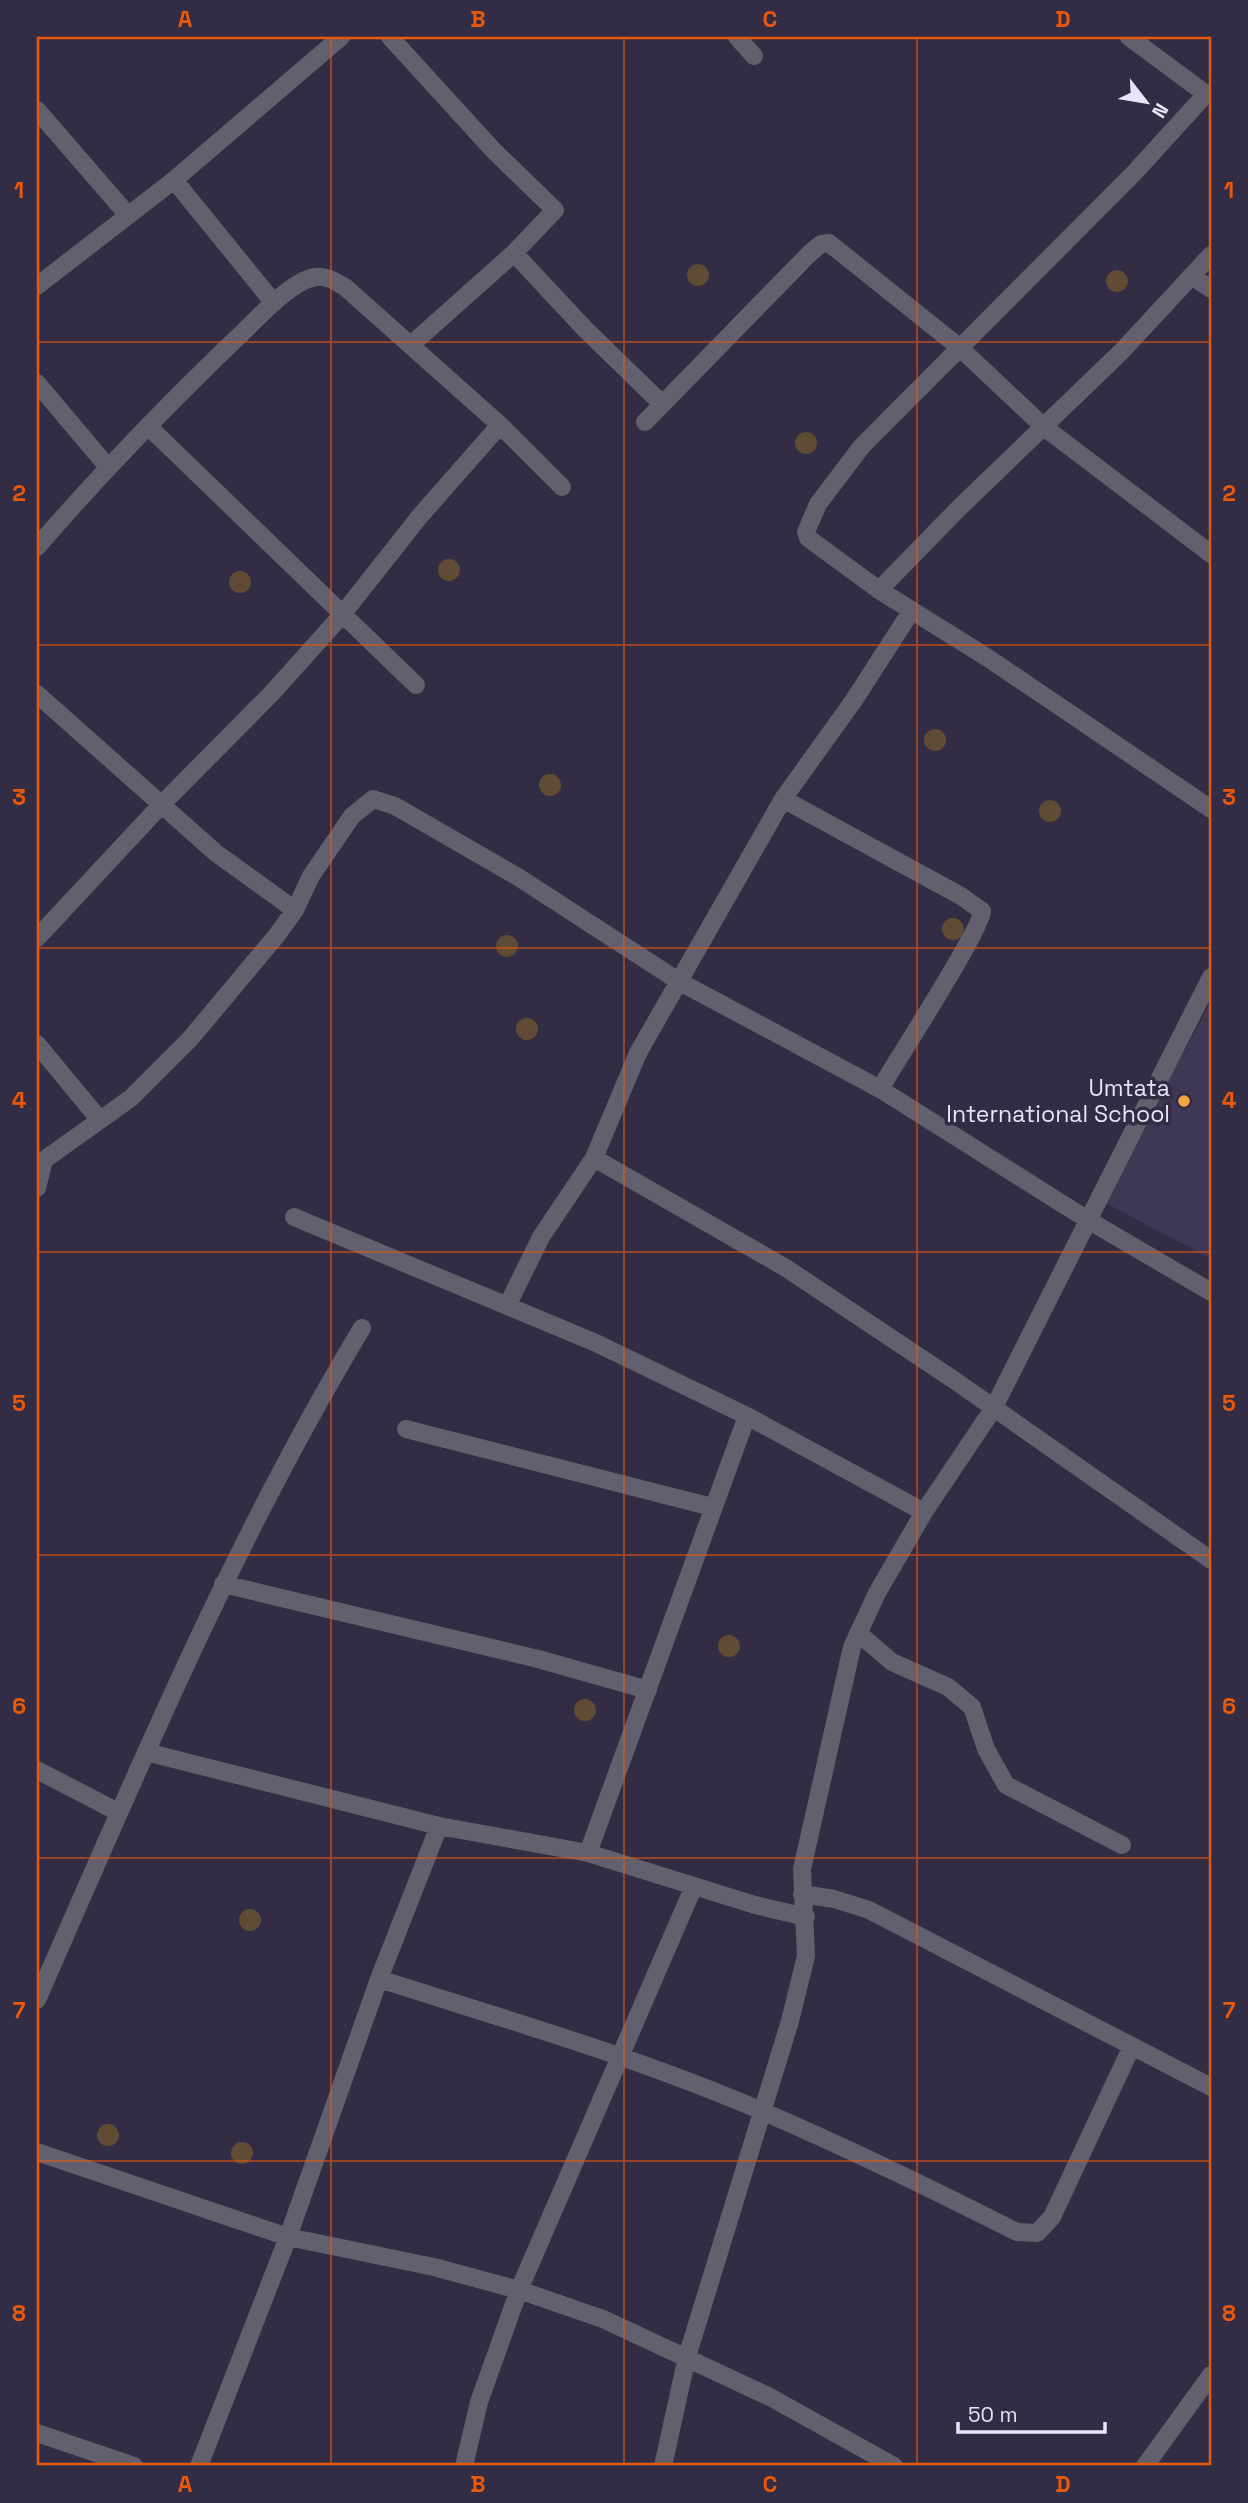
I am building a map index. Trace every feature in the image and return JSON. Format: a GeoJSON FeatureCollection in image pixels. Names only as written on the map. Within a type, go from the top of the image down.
{"type":"FeatureCollection","features":[{"type":"Feature","properties":{"kind":"street"},"geometry":{"type":"LineString","coordinates":[[37,286],[174,180],[341,37]]}},
{"type":"Feature","properties":{"kind":"street"},"geometry":{"type":"LineString","coordinates":[[390,37],[494,151],[555,210],[514,253],[412,344]]}},
{"type":"Feature","properties":{"kind":"street"},"geometry":{"type":"LineString","coordinates":[[737,37],[754,56]]}},
{"type":"Feature","properties":{"kind":"street"},"geometry":{"type":"LineString","coordinates":[[1129,37],[1208,94],[1135,172],[862,446],[806,526],[808,538],[879,590],[1211,809]]}},
{"type":"Feature","properties":{"kind":"street"},"geometry":{"type":"LineString","coordinates":[[37,110],[127,214]]}},
{"type":"Feature","properties":{"kind":"street"},"geometry":{"type":"LineString","coordinates":[[174,180],[274,303]]}},
{"type":"Feature","properties":{"kind":"street"},"geometry":{"type":"LineString","coordinates":[[645,422],[794,268],[825,242],[845,254],[959,347],[1044,428],[1211,554]]}},
{"type":"Feature","properties":{"kind":"street"},"geometry":{"type":"LineString","coordinates":[[514,253],[585,330],[662,404]]}},
{"type":"Feature","properties":{"kind":"street"},"geometry":{"type":"LineString","coordinates":[[879,590],[960,507],[1121,352],[1211,255]]}},
{"type":"Feature","properties":{"kind":"street"},"geometry":{"type":"LineString","coordinates":[[1191,276],[1211,289]]}},
{"type":"Feature","properties":{"kind":"street"},"geometry":{"type":"LineString","coordinates":[[37,547],[107,466],[274,303],[315,277],[330,278],[345,287],[500,425],[562,487]]}},
{"type":"Feature","properties":{"kind":"street"},"geometry":{"type":"LineString","coordinates":[[37,383],[107,466]]}},
{"type":"Feature","properties":{"kind":"street"},"geometry":{"type":"LineString","coordinates":[[37,938],[162,804],[215,753],[341,616],[420,516],[500,425]]}},
{"type":"Feature","properties":{"kind":"street"},"geometry":{"type":"LineString","coordinates":[[149,427],[341,616],[416,685]]}},
{"type":"Feature","properties":{"kind":"street"},"geometry":{"type":"LineString","coordinates":[[507,1306],[541,1237],[594,1158],[638,1054],[783,799],[854,700],[912,610]]}},
{"type":"Feature","properties":{"kind":"street"},"geometry":{"type":"LineString","coordinates":[[37,694],[228,862],[295,910]]}},
{"type":"Feature","properties":{"kind":"street"},"geometry":{"type":"LineString","coordinates":[[37,1188],[40,1159],[131,1098],[190,1039],[295,910],[311,876],[352,816],[373,799],[383,800],[518,877],[680,982],[880,1088],[1087,1220],[1211,1292]]}},
{"type":"Feature","properties":{"kind":"street"},"geometry":{"type":"LineString","coordinates":[[783,799],[961,896],[982,911],[980,921],[956,965],[880,1088]]}},
{"type":"Feature","properties":{"kind":"street"},"geometry":{"type":"LineString","coordinates":[[663,2466],[687,2357],[790,2021],[806,1956],[802,1869],[852,1647],[877,1593],[924,1512],[993,1409],[1211,977]]}},
{"type":"Feature","properties":{"kind":"street"},"geometry":{"type":"LineString","coordinates":[[37,1044],[99,1119]]}},
{"type":"Feature","properties":{"kind":"street"},"geometry":{"type":"LineString","coordinates":[[594,1158],[786,1268],[1211,1560]]}},
{"type":"Feature","properties":{"kind":"street"},"geometry":{"type":"LineString","coordinates":[[294,1217],[596,1343],[747,1416],[924,1512]]}},
{"type":"Feature","properties":{"kind":"street"},"geometry":{"type":"LineString","coordinates":[[37,2000],[118,1812],[223,1584],[326,1387],[362,1328]]}},
{"type":"Feature","properties":{"kind":"street"},"geometry":{"type":"LineString","coordinates":[[588,1853],[747,1416]]}},
{"type":"Feature","properties":{"kind":"street"},"geometry":{"type":"LineString","coordinates":[[406,1429],[712,1507]]}},
{"type":"Feature","properties":{"kind":"street"},"geometry":{"type":"LineString","coordinates":[[223,1584],[538,1659],[648,1690]]}},
{"type":"Feature","properties":{"kind":"street"},"geometry":{"type":"LineString","coordinates":[[858,1633],[892,1662],[948,1687],[972,1707],[986,1749],[1006,1785],[1122,1845]]}},
{"type":"Feature","properties":{"kind":"street"},"geometry":{"type":"LineString","coordinates":[[146,1752],[439,1826],[588,1853],[806,1917]]}},
{"type":"Feature","properties":{"kind":"street"},"geometry":{"type":"LineString","coordinates":[[37,1770],[118,1812]]}},
{"type":"Feature","properties":{"kind":"street"},"geometry":{"type":"LineString","coordinates":[[199,2466],[288,2237],[379,1979],[439,1826]]}},
{"type":"Feature","properties":{"kind":"street"},"geometry":{"type":"LineString","coordinates":[[464,2466],[478,2402],[519,2290],[618,2056],[694,1886]]}},
{"type":"Feature","properties":{"kind":"street"},"geometry":{"type":"LineString","coordinates":[[802,1894],[834,1899],[869,1910],[1131,2048],[1211,2087]]}},
{"type":"Feature","properties":{"kind":"street"},"geometry":{"type":"LineString","coordinates":[[379,1979],[618,2056],[762,2111],[923,2185],[1017,2232],[1037,2233],[1052,2217],[1131,2048]]}},
{"type":"Feature","properties":{"kind":"street"},"geometry":{"type":"LineString","coordinates":[[37,2152],[288,2237],[434,2267],[519,2290],[603,2319],[770,2397],[894,2466]]}},
{"type":"Feature","properties":{"kind":"street"},"geometry":{"type":"LineString","coordinates":[[1145,2466],[1211,2375]]}},
{"type":"Feature","properties":{"kind":"street"},"geometry":{"type":"LineString","coordinates":[[37,2433],[134,2466]]}},
{"type":"Feature","properties":{"kind":"shaded area","name":"Umtata International School"},"geometry":{"type":"Polygon","coordinates":[[[1211,1002],[1211,1259],[1102,1201],[1211,1002]]]}},
{"type":"Feature","properties":{"kind":"building"},"geometry":{"type":"Polygon","coordinates":[[[698,264],[706,267],[709,275],[706,283],[698,286],[690,283],[687,275],[690,267],[698,264]]]}},
{"type":"Feature","properties":{"kind":"building"},"geometry":{"type":"Polygon","coordinates":[[[1117,270],[1125,273],[1128,281],[1125,289],[1117,292],[1109,289],[1106,281],[1109,273],[1117,270]]]}},
{"type":"Feature","properties":{"kind":"building"},"geometry":{"type":"Polygon","coordinates":[[[806,432],[814,435],[817,443],[814,451],[806,454],[798,451],[795,443],[798,435],[806,432]]]}},
{"type":"Feature","properties":{"kind":"building"},"geometry":{"type":"Polygon","coordinates":[[[449,559],[457,562],[460,570],[457,578],[449,581],[441,578],[438,570],[441,562],[449,559]]]}},
{"type":"Feature","properties":{"kind":"building"},"geometry":{"type":"Polygon","coordinates":[[[240,571],[248,574],[251,582],[248,590],[240,593],[232,590],[229,582],[232,574],[240,571]]]}},
{"type":"Feature","properties":{"kind":"building"},"geometry":{"type":"Polygon","coordinates":[[[935,729],[943,732],[946,740],[943,748],[935,751],[927,748],[924,740],[927,732],[935,729]]]}},
{"type":"Feature","properties":{"kind":"building"},"geometry":{"type":"Polygon","coordinates":[[[550,774],[558,777],[561,785],[558,793],[550,796],[542,793],[539,785],[542,777],[550,774]]]}},
{"type":"Feature","properties":{"kind":"building"},"geometry":{"type":"Polygon","coordinates":[[[1050,800],[1058,803],[1061,811],[1058,819],[1050,822],[1042,819],[1039,811],[1042,803],[1050,800]]]}},
{"type":"Feature","properties":{"kind":"building"},"geometry":{"type":"Polygon","coordinates":[[[953,918],[961,921],[964,929],[961,937],[953,940],[945,937],[942,929],[945,921],[953,918]]]}},
{"type":"Feature","properties":{"kind":"building"},"geometry":{"type":"Polygon","coordinates":[[[507,935],[515,938],[518,946],[515,954],[507,957],[499,954],[496,946],[499,938],[507,935]]]}},
{"type":"Feature","properties":{"kind":"building"},"geometry":{"type":"Polygon","coordinates":[[[527,1018],[535,1021],[538,1029],[535,1037],[527,1040],[519,1037],[516,1029],[519,1021],[527,1018]]]}},
{"type":"Feature","properties":{"kind":"building"},"geometry":{"type":"Polygon","coordinates":[[[729,1635],[737,1638],[740,1646],[737,1654],[729,1657],[721,1654],[718,1646],[721,1638],[729,1635]]]}},
{"type":"Feature","properties":{"kind":"building"},"geometry":{"type":"Polygon","coordinates":[[[585,1699],[593,1702],[596,1710],[593,1718],[585,1721],[577,1718],[574,1710],[577,1702],[585,1699]]]}},
{"type":"Feature","properties":{"kind":"building"},"geometry":{"type":"Polygon","coordinates":[[[250,1909],[258,1912],[261,1920],[258,1928],[250,1931],[242,1928],[239,1920],[242,1912],[250,1909]]]}},
{"type":"Feature","properties":{"kind":"building"},"geometry":{"type":"Polygon","coordinates":[[[108,2124],[116,2127],[119,2135],[116,2143],[108,2146],[100,2143],[97,2135],[100,2127],[108,2124]]]}},
{"type":"Feature","properties":{"kind":"building"},"geometry":{"type":"Polygon","coordinates":[[[242,2142],[250,2145],[253,2153],[250,2161],[242,2164],[234,2161],[231,2153],[234,2145],[242,2142]]]}},
{"type":"Feature","properties":{"kind":"place","name":"Umtata International School"},"geometry":{"type":"Point","coordinates":[1184,1101]}}]}
